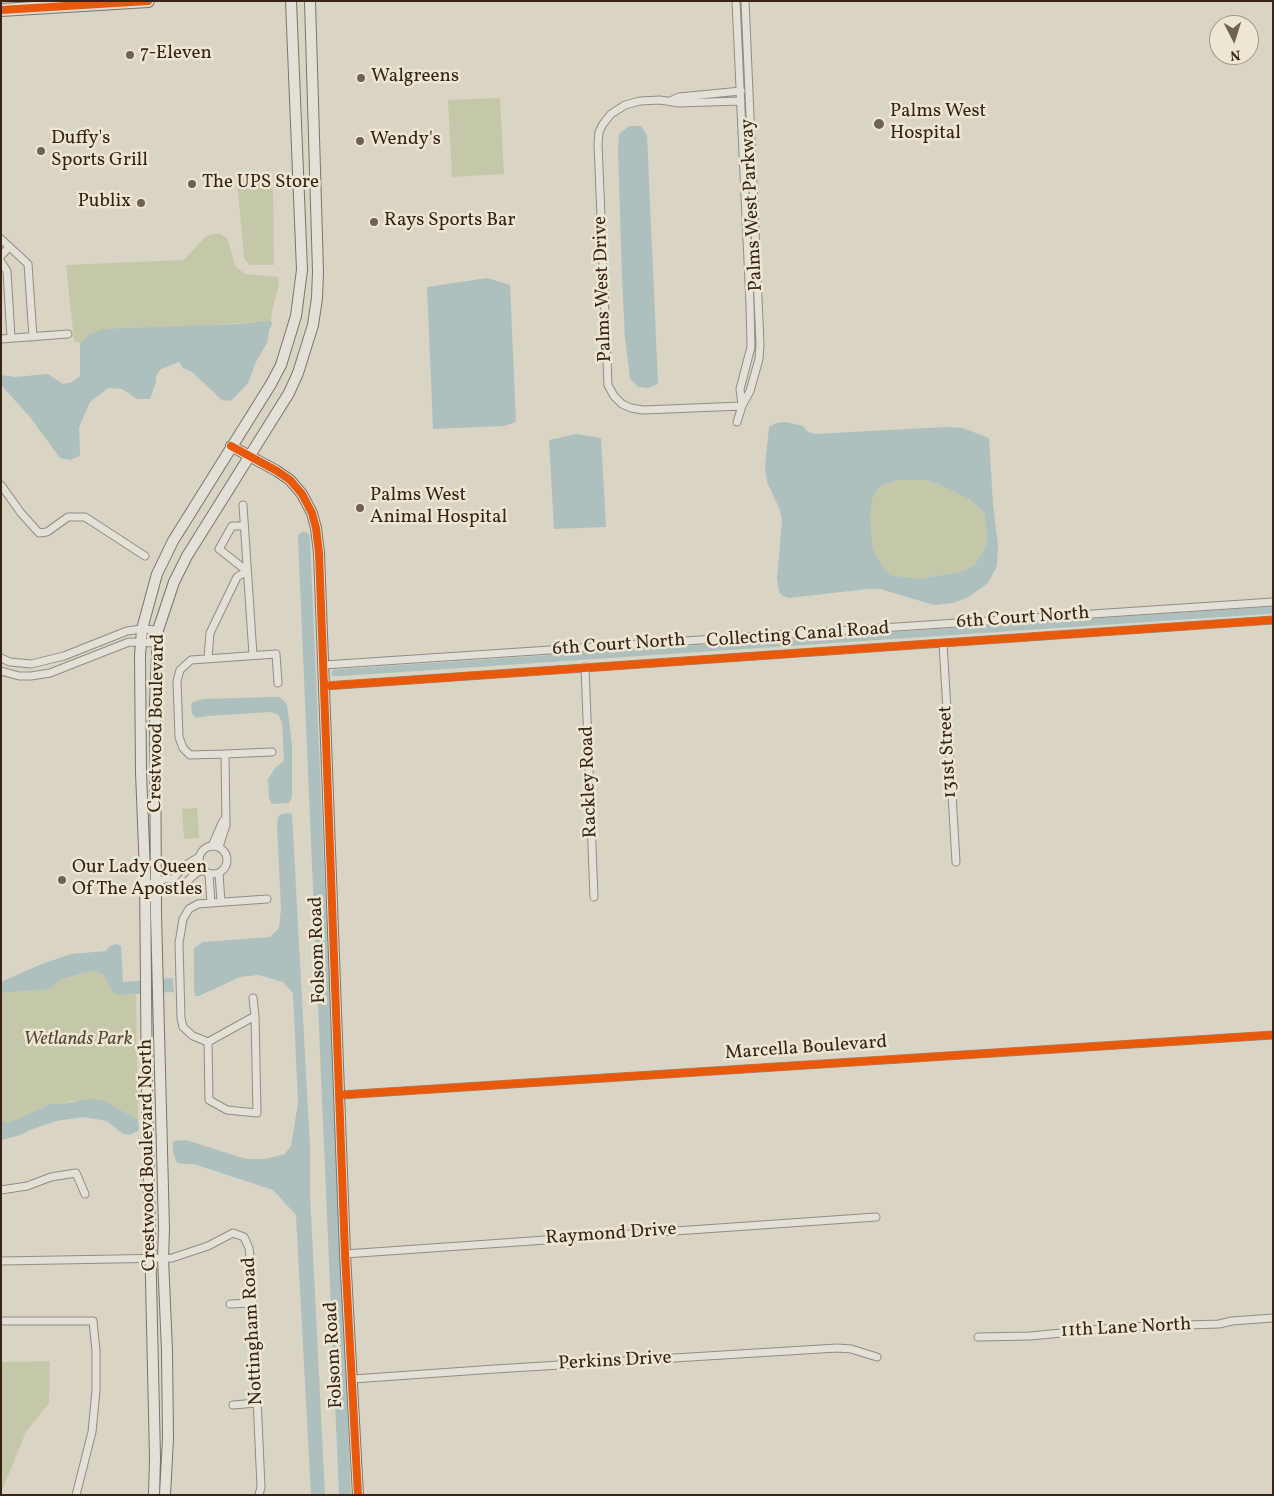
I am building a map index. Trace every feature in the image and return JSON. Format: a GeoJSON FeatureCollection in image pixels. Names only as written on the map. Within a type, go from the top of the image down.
{"type":"FeatureCollection","features":[{"type":"Feature","properties":{"kind":"highway"},"geometry":{"type":"LineString","coordinates":[[1,10],[148,1]]}},
{"type":"Feature","properties":{"kind":"main road","name":"Crestwood Boulevard"},"geometry":{"type":"LineString","coordinates":[[142,816],[141,642],[142,629],[157,574],[174,541],[231,446],[271,384],[281,365],[296,316],[302,270],[291,1]]}},
{"type":"Feature","properties":{"kind":"main road","name":"Crestwood Boulevard"},"geometry":{"type":"LineString","coordinates":[[156,914],[155,705],[158,630],[174,582],[187,556],[288,393],[298,373],[313,324],[317,298],[318,256],[310,1]]}},
{"type":"Feature","properties":{"kind":"main road","name":"Folsom Road"},"geometry":{"type":"LineString","coordinates":[[231,446],[290,480],[311,508],[316,528],[319,553],[325,686],[346,1254],[358,1495]]}},
{"type":"Feature","properties":{"kind":"main road","name":"Crestwood Boulevard North"},"geometry":{"type":"LineString","coordinates":[[142,816],[145,886],[147,1102],[155,1458],[154,1495]]}},
{"type":"Feature","properties":{"kind":"main road","name":"Crestwood Boulevard North"},"geometry":{"type":"LineString","coordinates":[[156,914],[164,1229],[163,1258],[167,1352],[168,1438],[165,1495]]}},
{"type":"Feature","properties":{"kind":"street","name":"Palms West Parkway"},"geometry":{"type":"LineString","coordinates":[[736,1],[751,321],[751,346],[740,389],[742,406]]}},
{"type":"Feature","properties":{"kind":"street","name":"Palms West Parkway"},"geometry":{"type":"LineString","coordinates":[[737,422],[742,406],[750,391],[759,359],[760,344],[744,1]]}},
{"type":"Feature","properties":{"kind":"street","name":"Palms West Drive"},"geometry":{"type":"LineString","coordinates":[[670,100],[679,96],[741,92]]}},
{"type":"Feature","properties":{"kind":"street","name":"Palms West Drive"},"geometry":{"type":"LineString","coordinates":[[741,101],[679,103],[670,100],[640,101],[625,105],[611,114],[603,124],[599,132],[598,144],[608,384],[614,396],[622,404],[643,410],[742,406]]}},
{"type":"Feature","properties":{"kind":"street"},"geometry":{"type":"LineString","coordinates":[[1,239],[29,266],[33,337]]}},
{"type":"Feature","properties":{"kind":"street"},"geometry":{"type":"LineString","coordinates":[[1,256],[9,246]]}},
{"type":"Feature","properties":{"kind":"street"},"geometry":{"type":"LineString","coordinates":[[1,262],[7,271],[11,338]]}},
{"type":"Feature","properties":{"kind":"street"},"geometry":{"type":"LineString","coordinates":[[1,339],[68,334]]}},
{"type":"Feature","properties":{"kind":"street"},"geometry":{"type":"LineString","coordinates":[[1,485],[21,513],[39,533],[46,532],[68,517],[85,517],[145,556]]}},
{"type":"Feature","properties":{"kind":"street"},"geometry":{"type":"LineString","coordinates":[[243,505],[253,655]]}},
{"type":"Feature","properties":{"kind":"street"},"geometry":{"type":"LineString","coordinates":[[244,526],[232,526],[219,549],[247,571]]}},
{"type":"Feature","properties":{"kind":"street"},"geometry":{"type":"LineString","coordinates":[[208,658],[210,633],[237,577],[247,571]]}},
{"type":"Feature","properties":{"kind":"street","name":"6th Court North"},"geometry":{"type":"LineString","coordinates":[[324,665],[1273,602]]}},
{"type":"Feature","properties":{"kind":"street","name":"Collecting Canal Road"},"geometry":{"type":"LineString","coordinates":[[325,686],[1273,620]]}},
{"type":"Feature","properties":{"kind":"street"},"geometry":{"type":"LineString","coordinates":[[1,658],[21,664],[31,664],[47,661],[127,631],[142,629],[158,630]]}},
{"type":"Feature","properties":{"kind":"street"},"geometry":{"type":"LineString","coordinates":[[1,671],[19,676],[50,673],[129,642],[157,643]]}},
{"type":"Feature","properties":{"kind":"street","name":"131st Street"},"geometry":{"type":"LineString","coordinates":[[943,643],[956,862]]}},
{"type":"Feature","properties":{"kind":"street"},"geometry":{"type":"LineString","coordinates":[[272,752],[190,755],[183,748],[179,737],[177,681],[180,670],[191,660],[276,654],[278,684]]}},
{"type":"Feature","properties":{"kind":"street","name":"Rackley Road"},"geometry":{"type":"LineString","coordinates":[[585,667],[594,896]]}},
{"type":"Feature","properties":{"kind":"street"},"geometry":{"type":"LineString","coordinates":[[218,847],[226,825],[225,754]]}},
{"type":"Feature","properties":{"kind":"street"},"geometry":{"type":"LineString","coordinates":[[156,885],[165,890],[179,889],[195,874],[211,873],[226,867],[226,854],[218,847],[203,849],[198,862],[211,873],[217,902]]}},
{"type":"Feature","properties":{"kind":"street"},"geometry":{"type":"LineString","coordinates":[[145,886],[156,885],[173,879],[184,866],[199,857]]}},
{"type":"Feature","properties":{"kind":"street"},"geometry":{"type":"LineString","coordinates":[[208,1042],[193,1036],[183,1027],[181,1018],[178,943],[183,919],[189,909],[198,904],[266,900]]}},
{"type":"Feature","properties":{"kind":"street"},"geometry":{"type":"LineString","coordinates":[[208,1042],[209,1100],[227,1110],[257,1113],[253,998]]}},
{"type":"Feature","properties":{"kind":"street"},"geometry":{"type":"LineString","coordinates":[[208,1042],[255,1016]]}},
{"type":"Feature","properties":{"kind":"street","name":"Marcella Boulevard"},"geometry":{"type":"LineString","coordinates":[[340,1095],[1273,1035]]}},
{"type":"Feature","properties":{"kind":"street"},"geometry":{"type":"LineString","coordinates":[[1,1190],[27,1186],[51,1177],[76,1173],[85,1194]]}},
{"type":"Feature","properties":{"kind":"street","name":"Raymond Drive"},"geometry":{"type":"LineString","coordinates":[[346,1254],[876,1218]]}},
{"type":"Feature","properties":{"kind":"street","name":"Nottingham Road"},"geometry":{"type":"LineString","coordinates":[[1,1262],[172,1258],[208,1246],[233,1233],[244,1237],[249,1248],[253,1303],[261,1488],[259,1495]]}},
{"type":"Feature","properties":{"kind":"street"},"geometry":{"type":"LineString","coordinates":[[230,1304],[253,1303]]}},
{"type":"Feature","properties":{"kind":"street","name":"11th Lane North"},"geometry":{"type":"LineString","coordinates":[[978,1337],[1030,1336],[1124,1327],[1219,1324],[1232,1321],[1273,1318]]}},
{"type":"Feature","properties":{"kind":"street"},"geometry":{"type":"LineString","coordinates":[[1,1321],[93,1321],[96,1351],[92,1432],[76,1495]]}},
{"type":"Feature","properties":{"kind":"street","name":"Perkins Drive"},"geometry":{"type":"LineString","coordinates":[[353,1379],[838,1348],[850,1349],[877,1357]]}},
{"type":"Feature","properties":{"kind":"street"},"geometry":{"type":"LineString","coordinates":[[233,1404],[257,1403]]}},
{"type":"Feature","properties":{"kind":"green space"},"geometry":{"type":"Polygon","coordinates":[[[500,98],[504,174],[452,177],[448,100],[500,98]]]}},
{"type":"Feature","properties":{"kind":"green space"},"geometry":{"type":"Polygon","coordinates":[[[264,174],[273,190],[274,265],[249,265],[244,258],[237,179],[242,176],[264,174]]]}},
{"type":"Feature","properties":{"kind":"green space"},"geometry":{"type":"Polygon","coordinates":[[[220,234],[227,238],[236,267],[245,274],[278,277],[279,284],[271,321],[89,334],[80,343],[74,341],[66,265],[184,260],[206,236],[220,234]]]}},
{"type":"Feature","properties":{"kind":"green space"},"geometry":{"type":"Polygon","coordinates":[[[899,480],[925,480],[938,484],[969,499],[984,514],[988,538],[983,552],[975,564],[964,571],[920,579],[890,575],[883,568],[873,549],[870,516],[872,501],[880,486],[899,480]]]}},
{"type":"Feature","properties":{"kind":"green space"},"geometry":{"type":"Polygon","coordinates":[[[197,808],[199,838],[184,839],[182,809],[197,808]]]}},
{"type":"Feature","properties":{"kind":"green space","name":"Wetlands Park"},"geometry":{"type":"Polygon","coordinates":[[[91,971],[104,975],[117,995],[136,994],[138,1120],[105,1101],[71,1101],[50,1104],[8,1122],[1,1121],[1,993],[49,989],[62,979],[91,971]]]}},
{"type":"Feature","properties":{"kind":"green space"},"geometry":{"type":"Polygon","coordinates":[[[50,1361],[49,1403],[26,1432],[1,1493],[1,1362],[50,1361]]]}},
{"type":"Feature","properties":{"kind":"shaded area"},"geometry":{"type":"Polygon","coordinates":[[[629,126],[641,126],[647,135],[658,384],[648,388],[638,387],[630,379],[625,337],[618,149],[619,134],[629,126]]]}},
{"type":"Feature","properties":{"kind":"shaded area"},"geometry":{"type":"Polygon","coordinates":[[[487,278],[510,285],[516,422],[504,426],[433,429],[427,287],[487,278]]]}},
{"type":"Feature","properties":{"kind":"shaded area"},"geometry":{"type":"Polygon","coordinates":[[[271,321],[268,341],[256,362],[248,383],[231,401],[222,400],[192,372],[183,368],[179,362],[161,369],[156,376],[156,382],[150,399],[137,399],[122,389],[108,388],[90,402],[79,427],[80,456],[70,460],[60,458],[30,417],[1,385],[1,375],[15,377],[48,374],[63,384],[72,382],[80,376],[80,343],[89,334],[103,329],[271,321]]]}},
{"type":"Feature","properties":{"kind":"shaded area"},"geometry":{"type":"Polygon","coordinates":[[[786,422],[803,426],[808,432],[814,434],[947,427],[963,428],[989,438],[998,546],[997,566],[988,583],[967,598],[953,603],[934,605],[880,589],[789,598],[783,596],[779,592],[777,578],[782,521],[780,510],[767,482],[765,466],[769,427],[776,423],[786,422]],[[899,480],[880,486],[872,501],[870,516],[873,549],[883,568],[890,575],[920,579],[964,571],[975,564],[983,552],[988,538],[984,513],[969,499],[925,480],[899,480]]]}},
{"type":"Feature","properties":{"kind":"shaded area"},"geometry":{"type":"Polygon","coordinates":[[[576,434],[601,438],[606,527],[554,529],[549,440],[576,434]]]}},
{"type":"Feature","properties":{"kind":"shaded area"},"geometry":{"type":"Polygon","coordinates":[[[279,697],[287,704],[292,745],[292,797],[289,803],[272,804],[269,798],[268,779],[275,768],[284,761],[282,722],[278,715],[271,712],[196,718],[192,714],[191,705],[193,702],[203,699],[279,697]]]}},
{"type":"Feature","properties":{"kind":"shaded area"},"geometry":{"type":"Polygon","coordinates":[[[281,814],[292,814],[310,1147],[310,1194],[325,1495],[311,1495],[296,1215],[273,1190],[194,1164],[177,1163],[173,1152],[173,1141],[186,1140],[246,1159],[265,1159],[285,1154],[291,1146],[298,1103],[293,993],[283,982],[259,975],[240,977],[199,996],[195,996],[194,988],[194,948],[203,942],[270,937],[279,928],[281,908],[277,826],[278,817],[281,814]]]}},
{"type":"Feature","properties":{"kind":"shaded area"},"geometry":{"type":"Polygon","coordinates":[[[116,944],[121,946],[123,982],[173,978],[174,992],[117,995],[113,992],[104,975],[91,971],[62,979],[49,989],[1,993],[1,982],[39,965],[71,954],[106,951],[110,946],[116,944]]]}},
{"type":"Feature","properties":{"kind":"shaded area"},"geometry":{"type":"Polygon","coordinates":[[[90,1099],[105,1101],[138,1120],[139,1130],[130,1135],[123,1134],[107,1121],[83,1117],[56,1121],[21,1135],[1,1140],[1,1121],[8,1122],[20,1118],[50,1104],[90,1099]]]}},
{"type":"Feature","properties":{"kind":"waterway"},"geometry":{"type":"LineString","coordinates":[[304,538],[345,1495]]}},
{"type":"Feature","properties":{"kind":"waterway"},"geometry":{"type":"LineString","coordinates":[[335,673],[1273,610]]}},
{"type":"Feature","properties":{"kind":"cycle path"},"geometry":{"type":"LineString","coordinates":[[1,10],[148,1]]}},
{"type":"Feature","properties":{"kind":"cycle path"},"geometry":{"type":"LineString","coordinates":[[231,446],[290,480],[302,494],[312,513],[316,528],[319,553],[345,1254],[358,1495]]}},
{"type":"Feature","properties":{"kind":"cycle path"},"geometry":{"type":"LineString","coordinates":[[325,686],[1273,620]]}},
{"type":"Feature","properties":{"kind":"cycle path"},"geometry":{"type":"LineString","coordinates":[[340,1095],[1273,1035]]}},
{"type":"Feature","properties":{"kind":"place","name":"7-Eleven"},"geometry":{"type":"Point","coordinates":[130,55]}},
{"type":"Feature","properties":{"kind":"place","name":"Walgreens"},"geometry":{"type":"Point","coordinates":[361,78]}},
{"type":"Feature","properties":{"kind":"place","name":"Palms West Hospital"},"geometry":{"type":"Point","coordinates":[879,124]}},
{"type":"Feature","properties":{"kind":"place","name":"Wendy's"},"geometry":{"type":"Point","coordinates":[360,141]}},
{"type":"Feature","properties":{"kind":"place","name":"Duffy's Sports Grill"},"geometry":{"type":"Point","coordinates":[41,151]}},
{"type":"Feature","properties":{"kind":"place","name":"The UPS Store"},"geometry":{"type":"Point","coordinates":[192,184]}},
{"type":"Feature","properties":{"kind":"place","name":"Publix"},"geometry":{"type":"Point","coordinates":[141,203]}},
{"type":"Feature","properties":{"kind":"place","name":"Rays Sports Bar"},"geometry":{"type":"Point","coordinates":[374,222]}},
{"type":"Feature","properties":{"kind":"place","name":"Palms West Animal Hospital"},"geometry":{"type":"Point","coordinates":[360,508]}},
{"type":"Feature","properties":{"kind":"place","name":"Our Lady Queen Of The Apostles"},"geometry":{"type":"Point","coordinates":[62,880]}}]}
